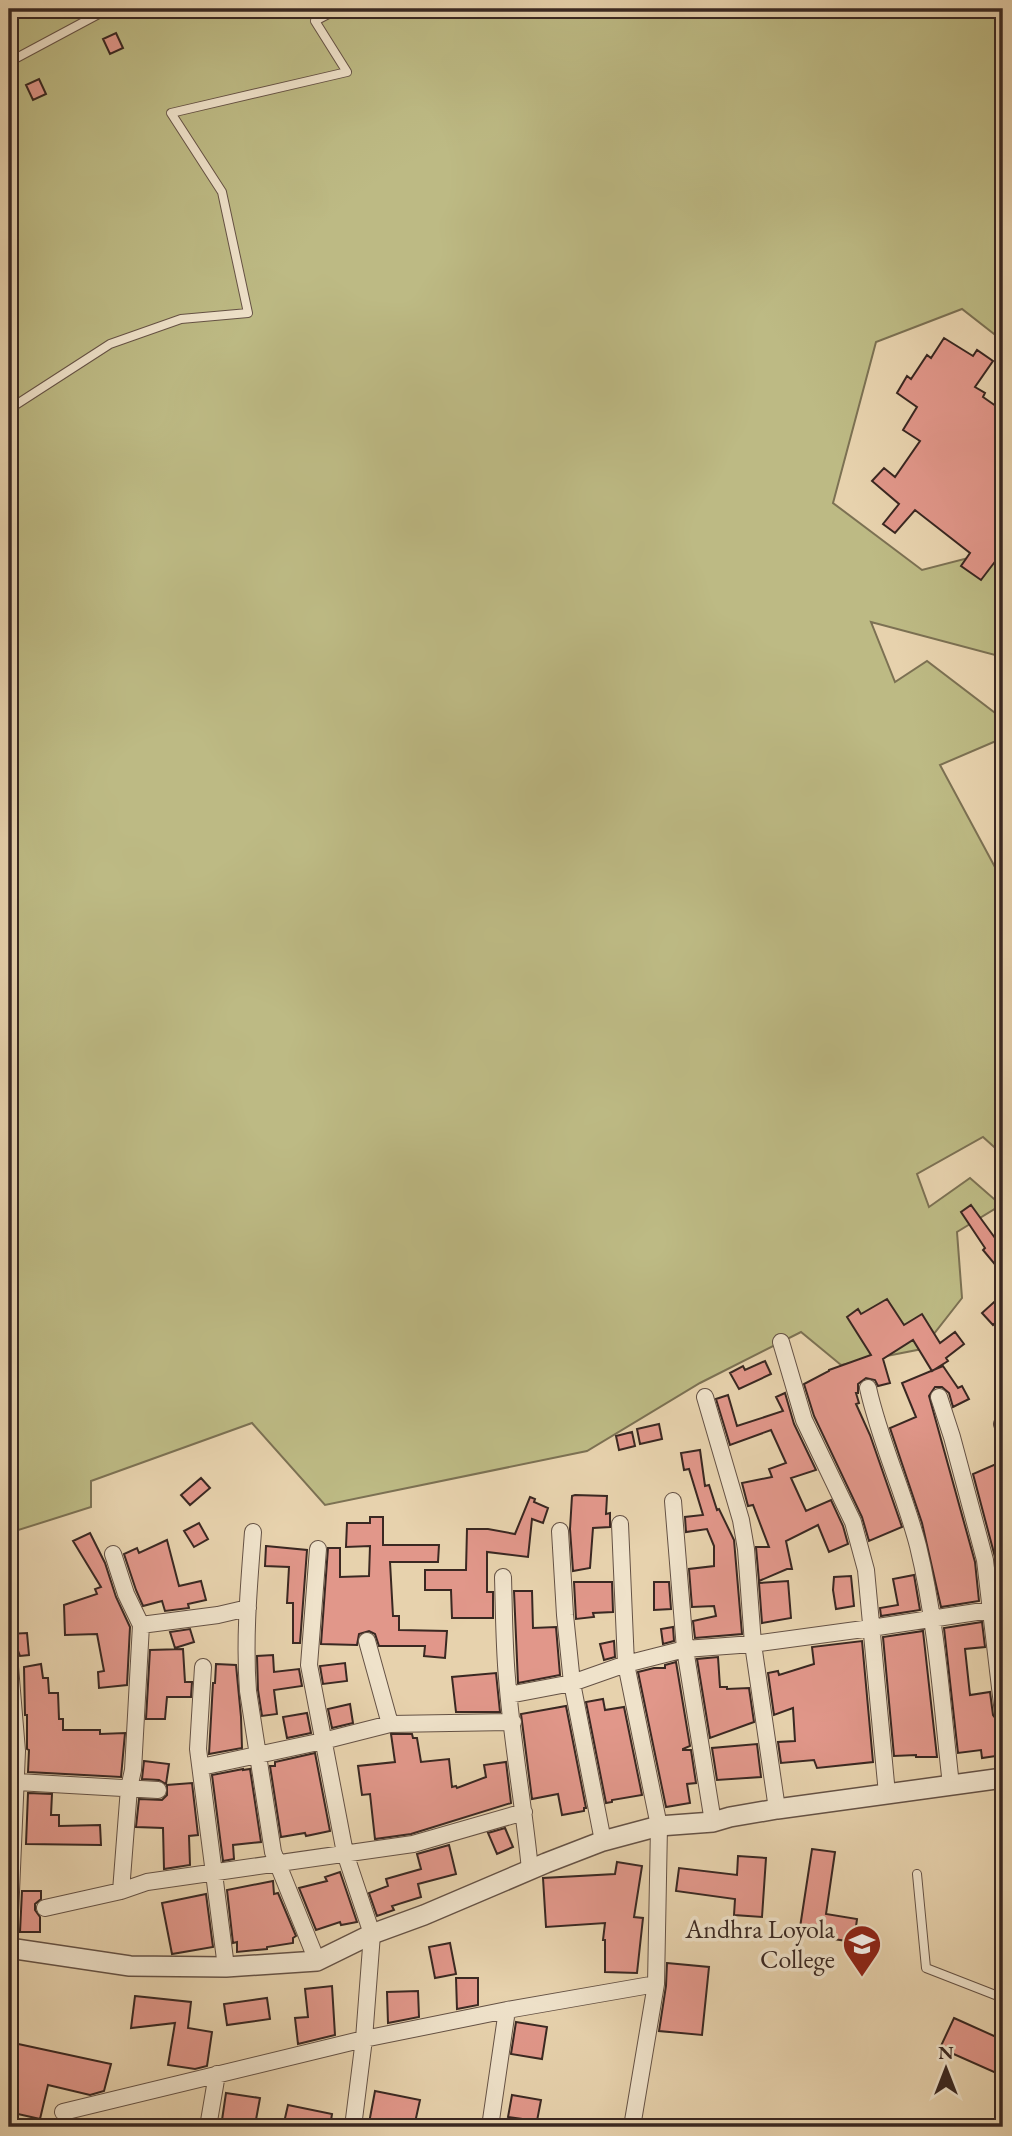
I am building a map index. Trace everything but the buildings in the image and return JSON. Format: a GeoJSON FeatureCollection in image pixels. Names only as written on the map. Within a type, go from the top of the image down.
{"type":"FeatureCollection","features":[{"type":"Feature","properties":{"kind":"street"},"geometry":{"type":"LineString","coordinates":[[781,1342],[804,1420],[853,1522],[866,1570],[887,1794]]}},
{"type":"Feature","properties":{"kind":"street"},"geometry":{"type":"LineString","coordinates":[[868,1388],[873,1412],[917,1545],[931,1619],[951,1785]]}},
{"type":"Feature","properties":{"kind":"street"},"geometry":{"type":"LineString","coordinates":[[705,1397],[741,1520],[746,1549],[753,1644],[777,1809]]}},
{"type":"Feature","properties":{"kind":"street"},"geometry":{"type":"LineString","coordinates":[[939,1397],[997,1609],[1003,1713]]}},
{"type":"Feature","properties":{"kind":"street"},"geometry":{"type":"LineString","coordinates":[[673,1501],[685,1649],[713,1822]]}},
{"type":"Feature","properties":{"kind":"street"},"geometry":{"type":"LineString","coordinates":[[620,1524],[626,1664],[659,1826],[656,1984],[632,2127]]}},
{"type":"Feature","properties":{"kind":"street"},"geometry":{"type":"LineString","coordinates":[[560,1531],[572,1683],[603,1841]]}},
{"type":"Feature","properties":{"kind":"street"},"geometry":{"type":"LineString","coordinates":[[253,1532],[246,1669],[258,1754],[273,1852],[317,1961]]}},
{"type":"Feature","properties":{"kind":"street"},"geometry":{"type":"LineString","coordinates":[[318,1549],[309,1665],[345,1853],[372,1934],[364,2039],[353,2127]]}},
{"type":"Feature","properties":{"kind":"street"},"geometry":{"type":"LineString","coordinates":[[113,1554],[126,1594],[141,1625],[133,1770],[129,1788],[121,1891]]}},
{"type":"Feature","properties":{"kind":"street"},"geometry":{"type":"LineString","coordinates":[[503,1577],[509,1695],[530,1870]]}},
{"type":"Feature","properties":{"kind":"street"},"geometry":{"type":"LineString","coordinates":[[141,1625],[218,1615],[248,1608]]}},
{"type":"Feature","properties":{"kind":"street"},"geometry":{"type":"LineString","coordinates":[[509,1695],[572,1683],[626,1664],[685,1649],[753,1644],[997,1609]]}},
{"type":"Feature","properties":{"kind":"street"},"geometry":{"type":"LineString","coordinates":[[366,1641],[390,1724]]}},
{"type":"Feature","properties":{"kind":"street"},"geometry":{"type":"LineString","coordinates":[[9,1655],[17,1782],[9,1939]]}},
{"type":"Feature","properties":{"kind":"street"},"geometry":{"type":"LineString","coordinates":[[202,1667],[198,1749],[226,1967]]}},
{"type":"Feature","properties":{"kind":"street"},"geometry":{"type":"LineString","coordinates":[[201,1767],[390,1724],[513,1722]]}},
{"type":"Feature","properties":{"kind":"street"},"geometry":{"type":"LineString","coordinates":[[9,1948],[130,1966],[226,1967],[317,1961],[372,1934],[603,1841],[659,1826],[713,1822],[777,1809],[1003,1778]]}},
{"type":"Feature","properties":{"kind":"street"},"geometry":{"type":"LineString","coordinates":[[17,1782],[158,1790]]}},
{"type":"Feature","properties":{"kind":"street"},"geometry":{"type":"LineString","coordinates":[[45,1908],[121,1891],[147,1882],[413,1844],[524,1812]]}},
{"type":"Feature","properties":{"kind":"street"},"geometry":{"type":"LineString","coordinates":[[63,2112],[364,2039],[656,1984]]}},
{"type":"Feature","properties":{"kind":"street"},"geometry":{"type":"LineString","coordinates":[[490,2127],[507,2010]]}},
{"type":"Feature","properties":{"kind":"street"},"geometry":{"type":"LineString","coordinates":[[208,2127],[218,2074]]}},
{"type":"Feature","properties":{"kind":"lane"},"geometry":{"type":"LineString","coordinates":[[9,62],[108,9]]}},
{"type":"Feature","properties":{"kind":"lane"},"geometry":{"type":"LineString","coordinates":[[9,412],[14,406],[110,344],[181,319],[248,313],[222,192],[171,113],[347,72],[315,21],[338,9]]}},
{"type":"Feature","properties":{"kind":"lane"},"geometry":{"type":"LineString","coordinates":[[917,1874],[926,1968],[1003,1997]]}},
{"type":"Feature","properties":{"kind":"shaded area"},"geometry":{"type":"Polygon","coordinates":[[[9,9],[1003,9],[1003,341],[962,309],[876,342],[833,503],[922,570],[1003,549],[1003,652],[995,655],[871,622],[895,682],[927,661],[1003,719],[1003,738],[940,765],[1003,882],[1003,1155],[983,1137],[917,1174],[929,1207],[970,1178],[1001,1205],[957,1232],[962,1298],[922,1349],[841,1365],[801,1332],[700,1383],[587,1451],[325,1505],[252,1423],[91,1481],[91,1507],[9,1533],[9,9]]]}},
{"type":"Feature","properties":{"kind":"place","name":"Andhra Loyola College"},"geometry":{"type":"Point","coordinates":[862,1978]}}]}
